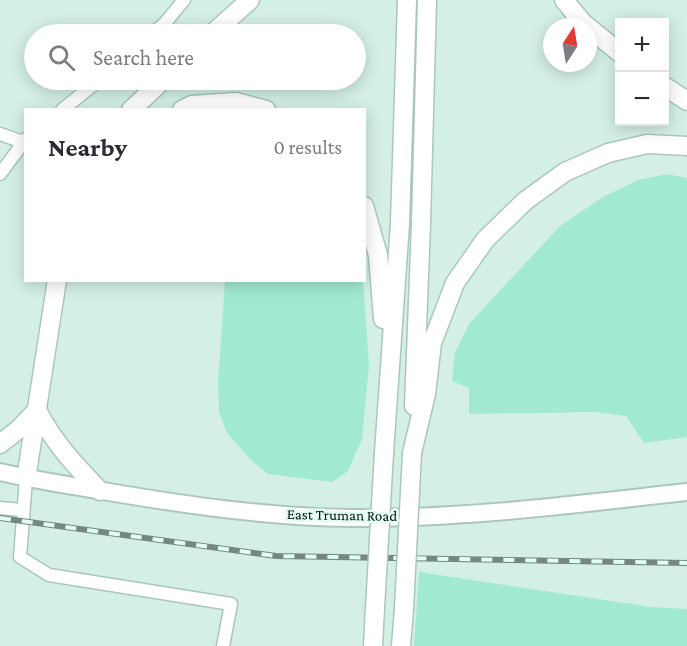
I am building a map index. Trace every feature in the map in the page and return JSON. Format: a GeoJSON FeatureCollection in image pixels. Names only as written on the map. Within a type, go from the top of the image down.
{"type":"FeatureCollection","features":[{"type":"Feature","properties":{"kind":"highway"},"geometry":{"type":"LineString","coordinates":[[223,24],[250,0]]}},
{"type":"Feature","properties":{"kind":"highway"},"geometry":{"type":"LineString","coordinates":[[373,646],[400,223],[407,0]]}},
{"type":"Feature","properties":{"kind":"highway"},"geometry":{"type":"LineString","coordinates":[[401,646],[422,224],[427,0]]}},
{"type":"Feature","properties":{"kind":"highway"},"geometry":{"type":"LineString","coordinates":[[564,0],[583,23],[615,49]]}},
{"type":"Feature","properties":{"kind":"highway"},"geometry":{"type":"LineString","coordinates":[[669,89],[687,101]]}},
{"type":"Feature","properties":{"kind":"highway"},"geometry":{"type":"LineString","coordinates":[[132,108],[152,90]]}},
{"type":"Feature","properties":{"kind":"highway"},"geometry":{"type":"LineString","coordinates":[[186,108],[192,105],[236,102],[258,108]]}},
{"type":"Feature","properties":{"kind":"highway"},"geometry":{"type":"LineString","coordinates":[[412,453],[426,394],[432,343],[455,283],[485,240],[525,201],[565,172],[617,150],[647,144],[687,146]]}},
{"type":"Feature","properties":{"kind":"highway"},"geometry":{"type":"LineString","coordinates":[[366,213],[378,255],[383,301],[384,453]]}},
{"type":"Feature","properties":{"kind":"highway"},"geometry":{"type":"LineString","coordinates":[[26,478],[57,282]]}},
{"type":"Feature","properties":{"kind":"highway"},"geometry":{"type":"LineString","coordinates":[[0,444],[19,429],[37,410]]}},
{"type":"Feature","properties":{"kind":"highway"},"geometry":{"type":"LineString","coordinates":[[37,410],[49,434],[100,491]]}},
{"type":"Feature","properties":{"kind":"main road","name":"East Truman Road"},"geometry":{"type":"LineString","coordinates":[[0,472],[150,500],[258,513],[352,518],[481,513],[687,492]]}},
{"type":"Feature","properties":{"kind":"lane"},"geometry":{"type":"LineString","coordinates":[[164,24],[184,0]]}},
{"type":"Feature","properties":{"kind":"lane"},"geometry":{"type":"LineString","coordinates":[[64,108],[87,90]]}},
{"type":"Feature","properties":{"kind":"lane"},"geometry":{"type":"LineString","coordinates":[[0,134],[24,141],[0,174]]}},
{"type":"Feature","properties":{"kind":"lane"},"geometry":{"type":"LineString","coordinates":[[26,478],[20,557],[50,575],[231,604],[223,646]]}},
{"type":"Feature","properties":{"kind":"lane"},"geometry":{"type":"LineString","coordinates":[[0,508],[22,510]]}},
{"type":"Feature","properties":{"kind":"green space"},"geometry":{"type":"Polygon","coordinates":[[[667,174],[687,178],[687,437],[644,443],[626,416],[594,412],[469,414],[469,388],[452,381],[455,352],[469,324],[560,226],[601,198],[638,180],[667,174]]]}},
{"type":"Feature","properties":{"kind":"green space"},"geometry":{"type":"Polygon","coordinates":[[[225,282],[363,282],[369,366],[362,439],[348,471],[332,482],[268,474],[251,460],[227,433],[219,412],[218,382],[225,282]]]}},
{"type":"Feature","properties":{"kind":"green space"},"geometry":{"type":"Polygon","coordinates":[[[419,572],[651,607],[687,609],[687,646],[414,646],[419,572]]]}},
{"type":"Feature","properties":{"kind":"railway"},"geometry":{"type":"LineString","coordinates":[[0,518],[276,556],[687,563]]}}]}
